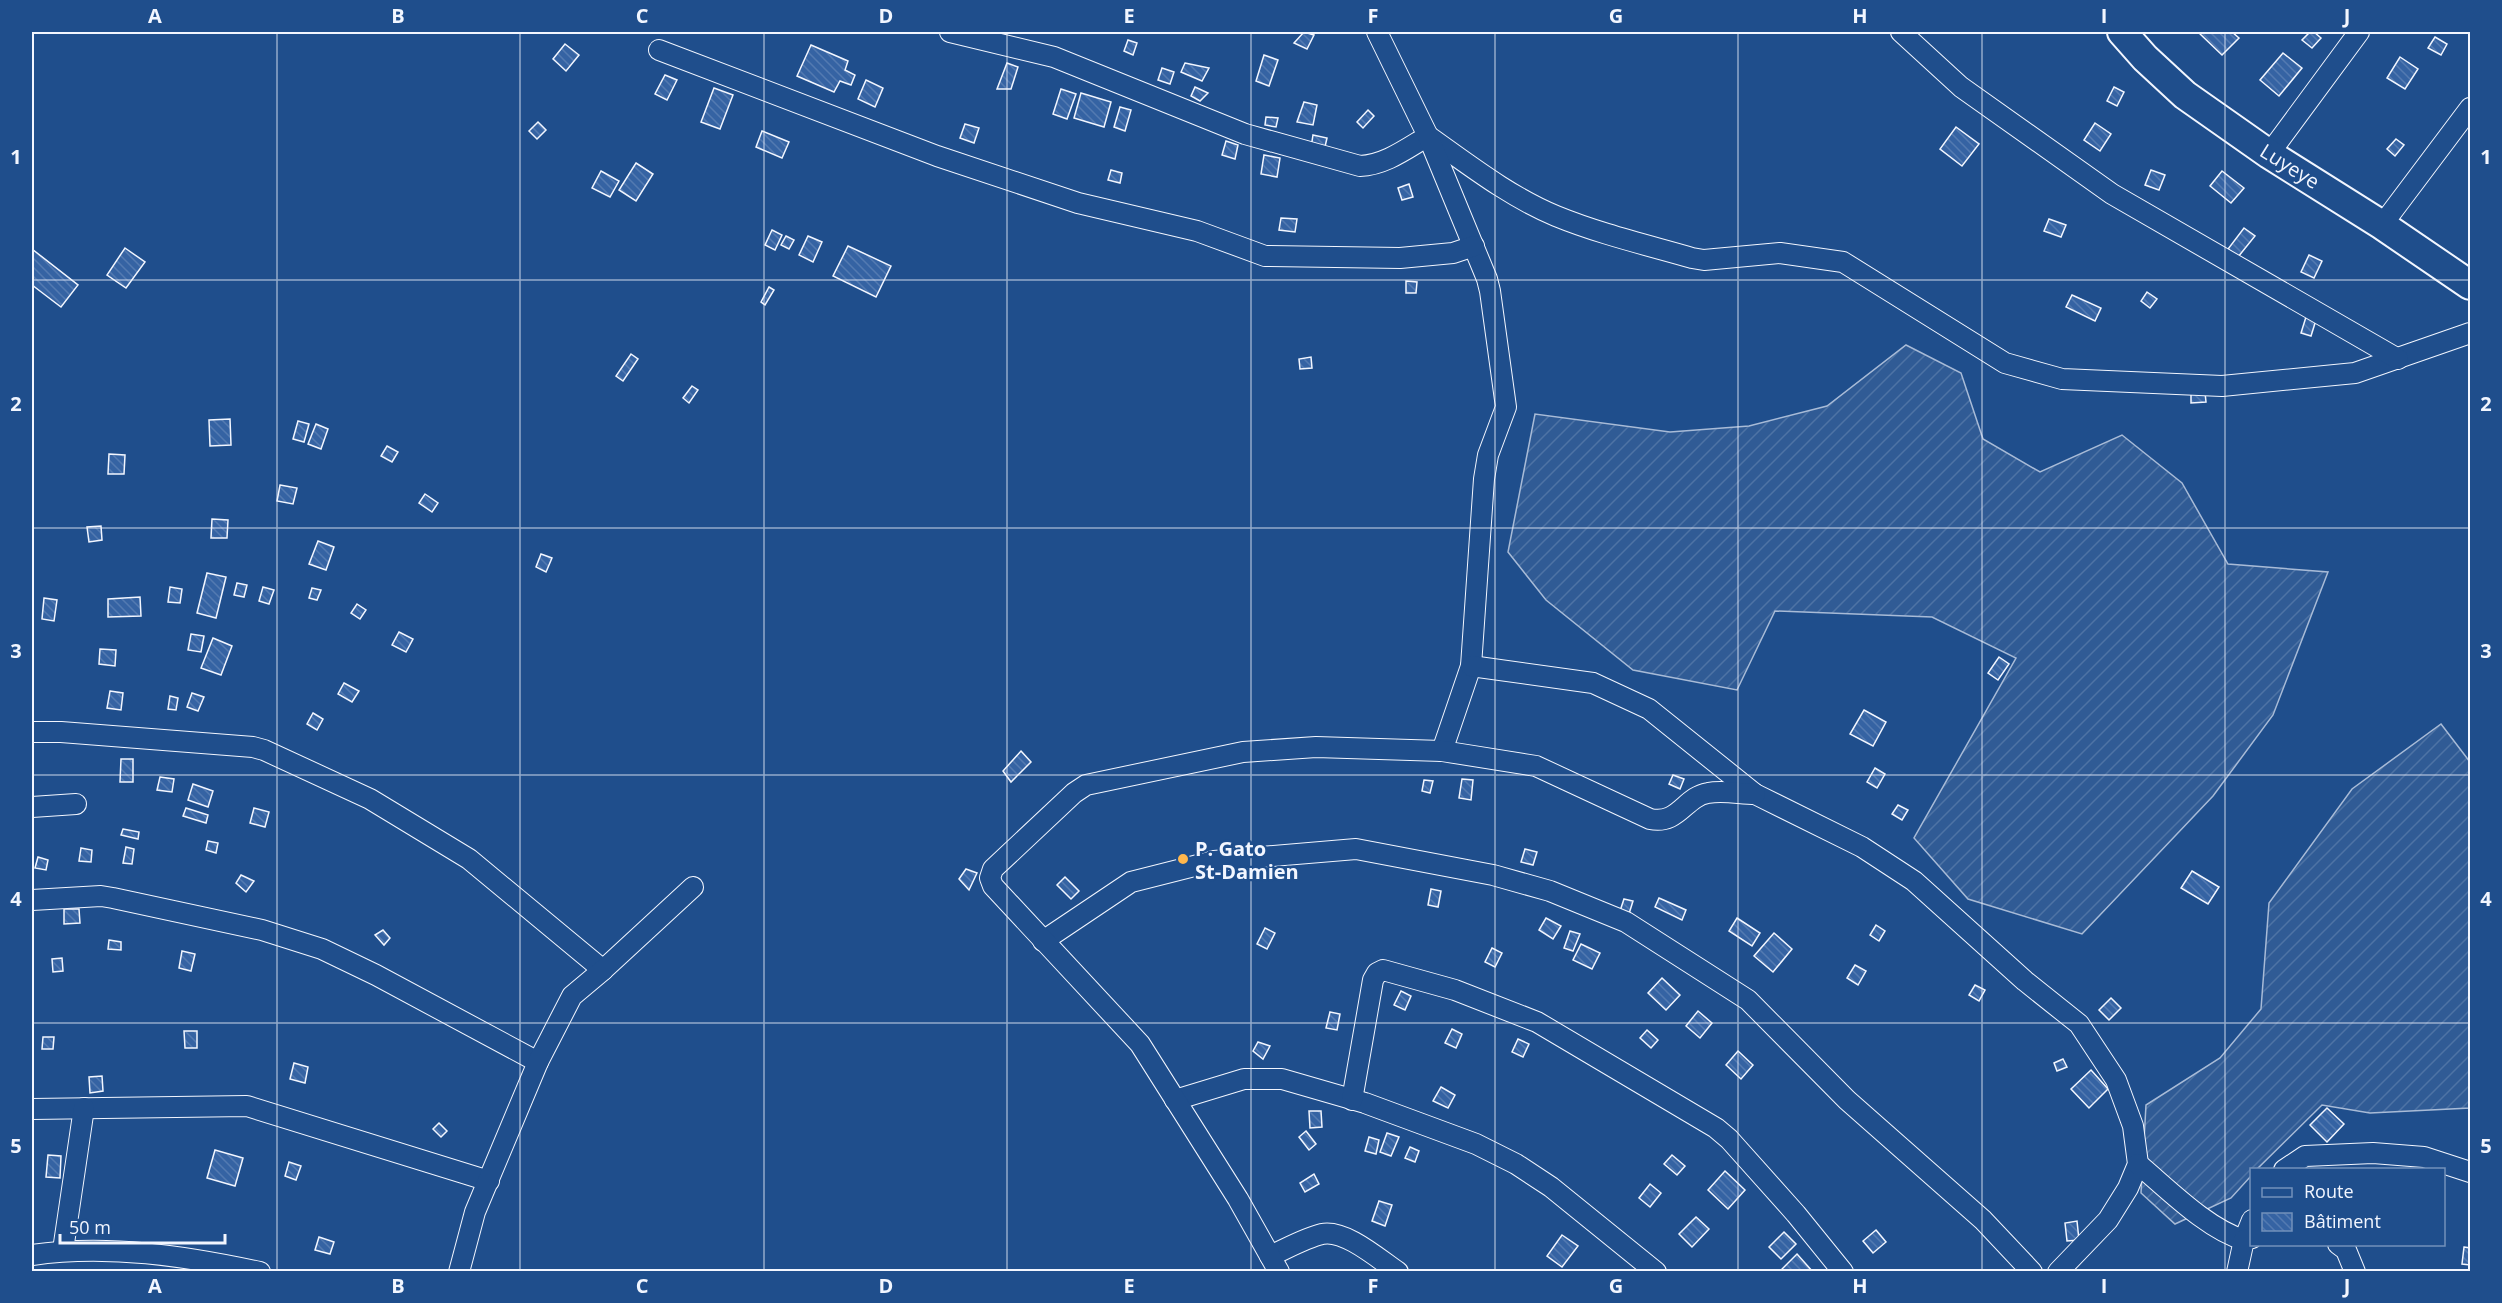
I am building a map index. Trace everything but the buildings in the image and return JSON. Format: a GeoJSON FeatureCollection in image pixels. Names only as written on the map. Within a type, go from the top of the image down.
{"type":"FeatureCollection","features":[{"type":"Feature","properties":{"kind":"street"},"geometry":{"type":"LineString","coordinates":[[950,32],[1054,57],[1245,134],[1360,166],[1373,166],[1384,162],[1428,136]]}},
{"type":"Feature","properties":{"kind":"street"},"geometry":{"type":"LineString","coordinates":[[1377,32],[1428,136],[1474,246],[1490,291],[1506,407],[1488,455],[1484,478],[1471,666],[1442,751]]}},
{"type":"Feature","properties":{"kind":"street"},"geometry":{"type":"LineString","coordinates":[[1900,32],[1961,87],[2102,188],[2398,359]]}},
{"type":"Feature","properties":{"kind":"street","name":"Luyeye"},"geometry":{"type":"LineString","coordinates":[[2122,32],[2145,58],[2185,95],[2269,154],[2382,225],[2470,285]]}},
{"type":"Feature","properties":{"kind":"street"},"geometry":{"type":"LineString","coordinates":[[2269,154],[2359,32]]}},
{"type":"Feature","properties":{"kind":"street"},"geometry":{"type":"LineString","coordinates":[[659,50],[948,160],[1078,203],[1197,231],[1265,256],[1400,258],[1453,253],[1474,246]]}},
{"type":"Feature","properties":{"kind":"street"},"geometry":{"type":"LineString","coordinates":[[2382,225],[2470,108]]}},
{"type":"Feature","properties":{"kind":"street"},"geometry":{"type":"LineString","coordinates":[[1428,136],[1504,189],[1555,216],[1602,232],[1704,260],[1780,253],[1843,262],[2005,363],[2062,379],[2222,386],[2355,373],[2470,333]]}},
{"type":"Feature","properties":{"kind":"street"},"geometry":{"type":"LineString","coordinates":[[1471,666],[1593,683],[1658,714],[1755,794],[1862,847],[1914,881],[2025,981],[2079,1024],[2116,1080],[2133,1126],[2138,1164],[2109,1220],[2058,1272]]}},
{"type":"Feature","properties":{"kind":"street"},"geometry":{"type":"LineString","coordinates":[[32,732],[61,732],[264,750],[370,799],[469,859],[603,970]]}},
{"type":"Feature","properties":{"kind":"street"},"geometry":{"type":"LineString","coordinates":[[1398,1272],[1350,1240],[1324,1234],[1275,1264],[1238,1199],[1140,1044],[993,886],[990,878],[993,869],[1074,793],[1086,785],[1243,752],[1316,747],[1442,751],[1536,766],[1650,819],[1661,821],[1668,819],[1699,796],[1708,793],[1755,794]]}},
{"type":"Feature","properties":{"kind":"street"},"geometry":{"type":"LineString","coordinates":[[32,807],[76,804]]}},
{"type":"Feature","properties":{"kind":"street"},"geometry":{"type":"LineString","coordinates":[[1042,941],[1131,882],[1214,861],[1356,849],[1493,875],[1550,891],[1626,922],[1748,1000],[1847,1100],[1983,1220],[2032,1272]]}},
{"type":"Feature","properties":{"kind":"street"},"geometry":{"type":"LineString","coordinates":[[459,1272],[475,1212],[538,1062],[572,996],[693,887]]}},
{"type":"Feature","properties":{"kind":"street"},"geometry":{"type":"LineString","coordinates":[[32,900],[100,896],[262,930],[322,950],[361,968],[538,1062]]}},
{"type":"Feature","properties":{"kind":"street"},"geometry":{"type":"LineString","coordinates":[[1352,1100],[1373,980],[1377,974],[1383,970],[1455,990],[1537,1022],[1722,1132],[1796,1214],[1843,1272]]}},
{"type":"Feature","properties":{"kind":"street"},"geometry":{"type":"LineString","coordinates":[[1175,1100],[1244,1079],[1282,1079],[1352,1100],[1476,1144],[1516,1164],[1551,1187],[1656,1272]]}},
{"type":"Feature","properties":{"kind":"street"},"geometry":{"type":"LineString","coordinates":[[32,1109],[247,1106],[489,1181]]}},
{"type":"Feature","properties":{"kind":"street"},"geometry":{"type":"LineString","coordinates":[[63,1251],[84,1108]]}},
{"type":"Feature","properties":{"kind":"street"},"geometry":{"type":"LineString","coordinates":[[2287,1168],[2305,1156],[2373,1153],[2424,1157],[2470,1172]]}},
{"type":"Feature","properties":{"kind":"street"},"geometry":{"type":"LineString","coordinates":[[2138,1164],[2210,1222],[2233,1237],[2248,1239],[2237,1272]]}},
{"type":"Feature","properties":{"kind":"street"},"geometry":{"type":"LineString","coordinates":[[2340,1246],[2346,1250],[2355,1272]]}},
{"type":"Feature","properties":{"kind":"street"},"geometry":{"type":"LineString","coordinates":[[32,1255],[63,1251],[184,1256],[260,1272]]}},
{"type":"Feature","properties":{"kind":"shaded area"},"geometry":{"type":"Polygon","coordinates":[[[1906,345],[1961,373],[1983,439],[2040,472],[2122,435],[2182,483],[2228,564],[2328,572],[2273,715],[2213,796],[2082,934],[1968,899],[1914,838],[2016,658],[1932,617],[1775,611],[1737,690],[1633,670],[1546,600],[1508,552],[1535,414],[1670,432],[1749,426],[1827,406],[1906,345]]]}},
{"type":"Feature","properties":{"kind":"shaded area"},"geometry":{"type":"Polygon","coordinates":[[[2441,724],[2470,762],[2470,1108],[2370,1113],[2322,1105],[2258,1168],[2250,1168],[2250,1177],[2231,1198],[2175,1224],[2141,1193],[2146,1105],[2220,1058],[2261,1009],[2269,903],[2352,789],[2441,724]]]}},
{"type":"Feature","properties":{"kind":"place","name":"P. Gato St-Damien"},"geometry":{"type":"Point","coordinates":[1183,859]}}]}
